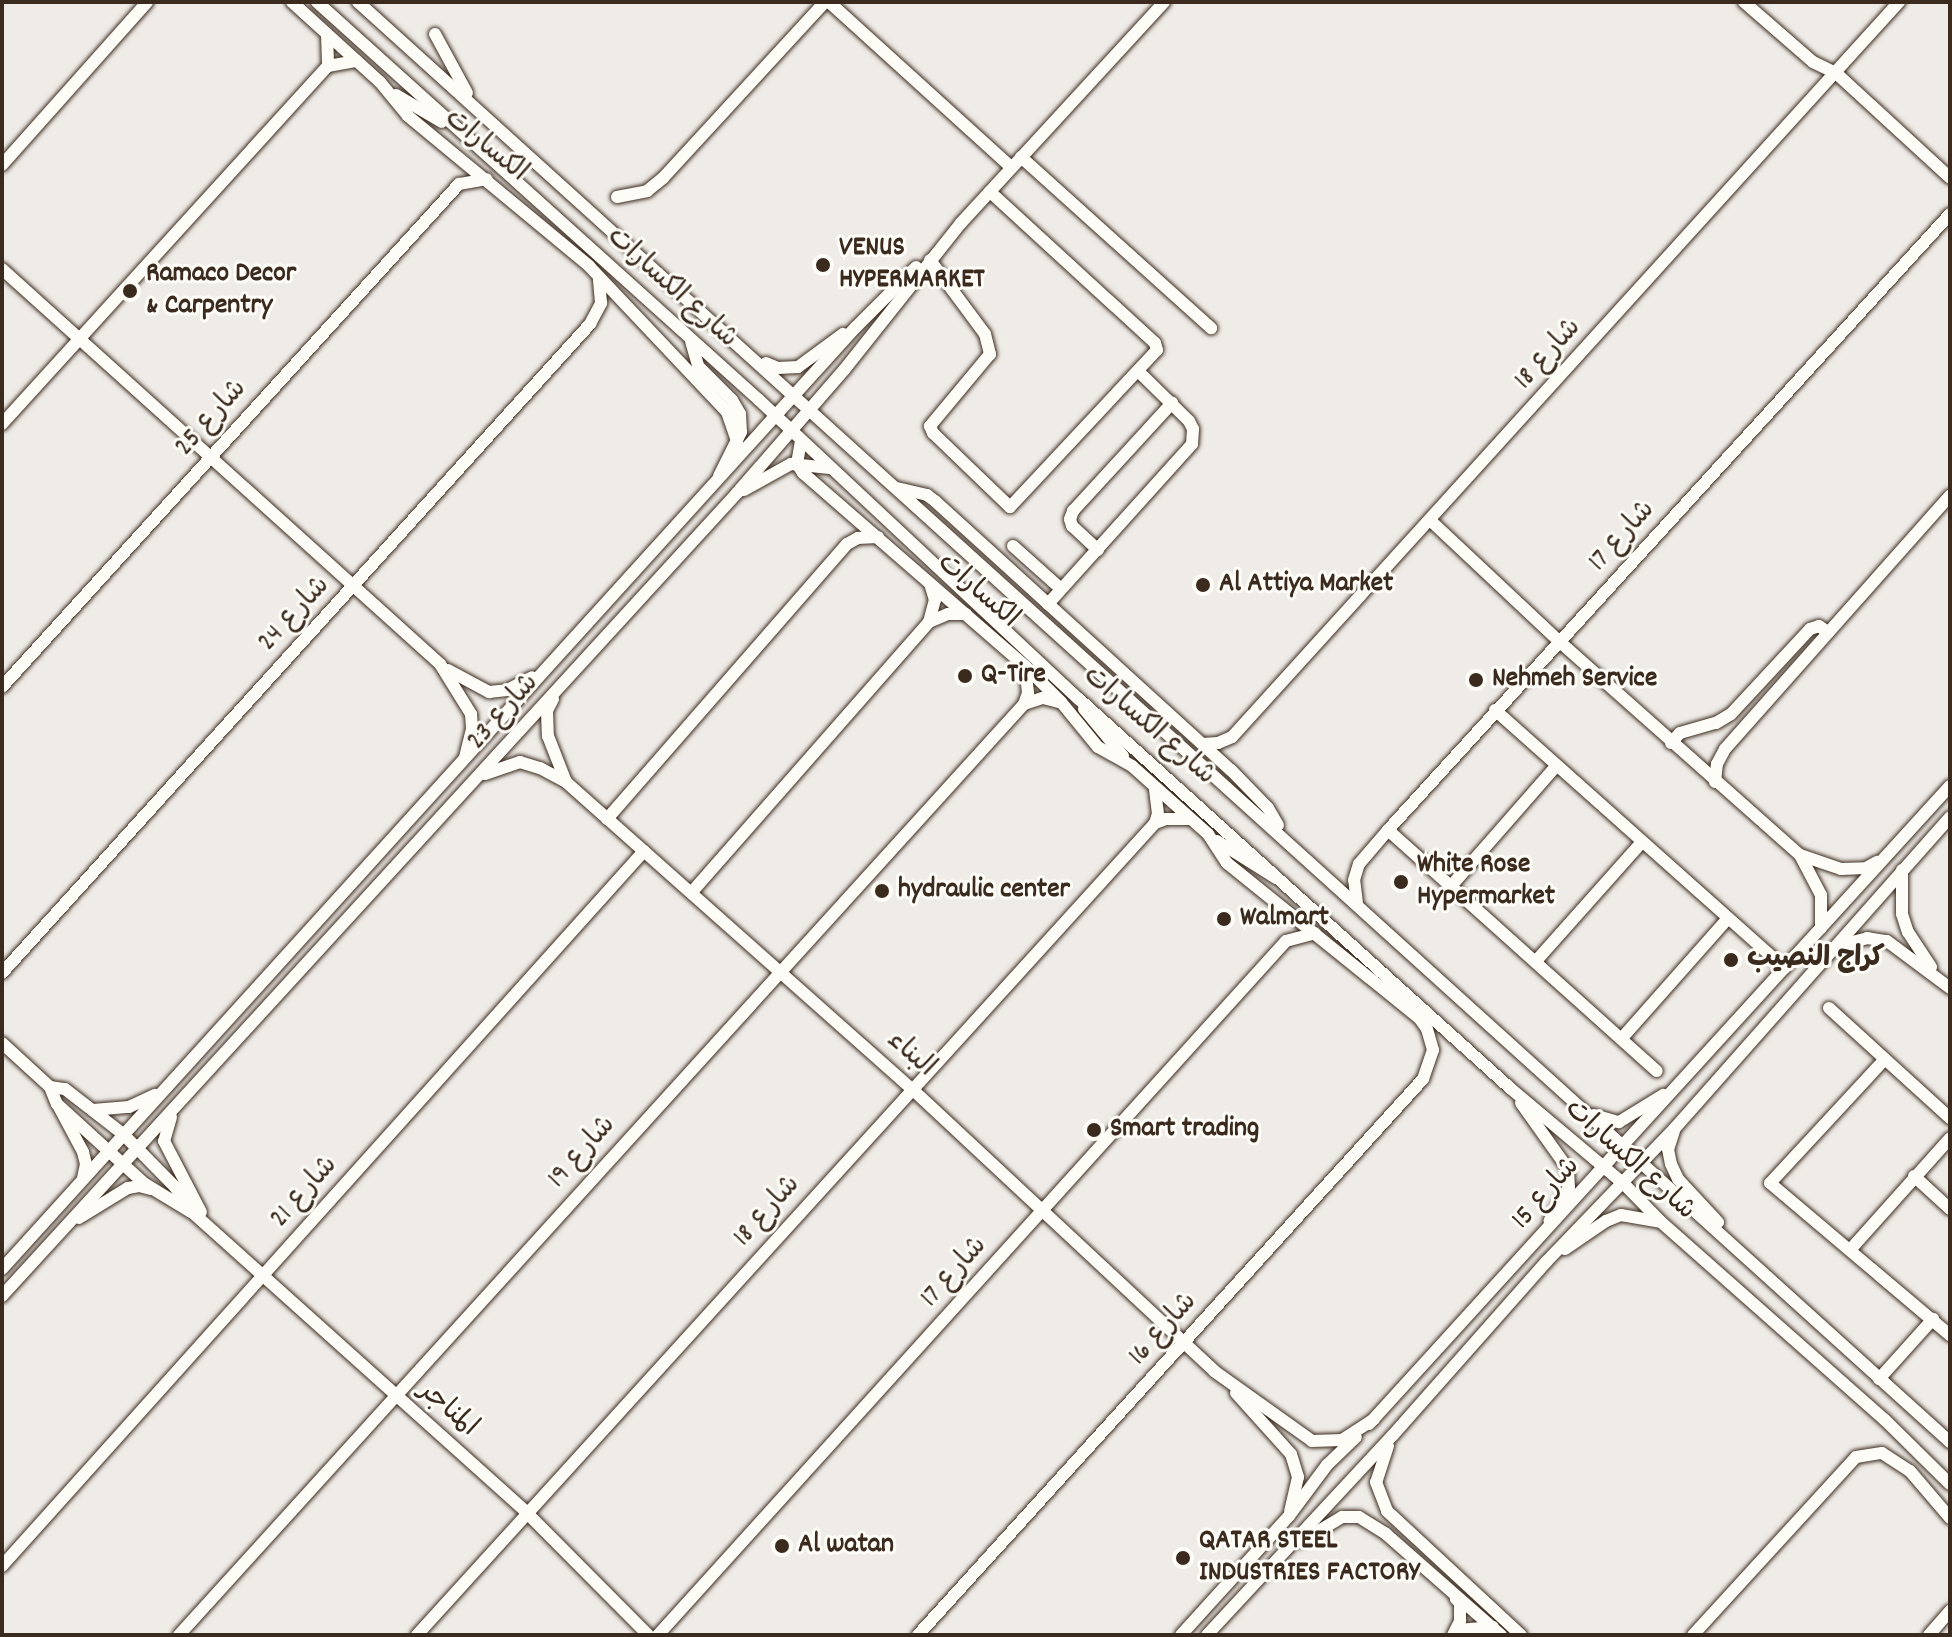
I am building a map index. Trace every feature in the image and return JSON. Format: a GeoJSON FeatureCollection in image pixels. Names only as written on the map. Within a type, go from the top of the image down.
{"type":"FeatureCollection","features":[{"type":"Feature","properties":{"kind":"street"},"geometry":{"type":"LineString","coordinates":[[2,165],[147,2]]}},
{"type":"Feature","properties":{"kind":"street","name":"الكسارات"},"geometry":{"type":"LineString","coordinates":[[292,2],[389,92],[408,116],[556,236],[727,412],[737,441]]}},
{"type":"Feature","properties":{"kind":"street","name":"شارع الكسارات"},"geometry":{"type":"LineString","coordinates":[[317,2],[777,417],[1079,699],[1287,883],[1510,1088],[1623,1183],[1661,1222],[1885,1420],[1950,1484]]}},
{"type":"Feature","properties":{"kind":"street","name":"شارع الكسارات"},"geometry":{"type":"LineString","coordinates":[[358,2],[1286,838],[1574,1104],[1643,1161],[1950,1442]]}},
{"type":"Feature","properties":{"kind":"street"},"geometry":{"type":"LineString","coordinates":[[617,197],[647,191],[663,178],[827,2],[1011,167]]}},
{"type":"Feature","properties":{"kind":"street","name":"شارع 23"},"geometry":{"type":"LineString","coordinates":[[2,1269],[856,327],[961,223],[1164,2]]}},
{"type":"Feature","properties":{"kind":"street"},"geometry":{"type":"LineString","coordinates":[[1744,2],[1813,62],[1836,73],[1950,178]]}},
{"type":"Feature","properties":{"kind":"street","name":"شارع 18"},"geometry":{"type":"LineString","coordinates":[[1232,737],[1899,2]]}},
{"type":"Feature","properties":{"kind":"street"},"geometry":{"type":"LineString","coordinates":[[327,34],[328,66]]}},
{"type":"Feature","properties":{"kind":"street"},"geometry":{"type":"LineString","coordinates":[[435,34],[477,109]]}},
{"type":"Feature","properties":{"kind":"street"},"geometry":{"type":"LineString","coordinates":[[2,424],[328,66],[357,61]]}},
{"type":"Feature","properties":{"kind":"street"},"geometry":{"type":"LineString","coordinates":[[389,92],[456,128]]}},
{"type":"Feature","properties":{"kind":"street"},"geometry":{"type":"LineString","coordinates":[[457,155],[459,184],[487,179]]}},
{"type":"Feature","properties":{"kind":"street"},"geometry":{"type":"LineString","coordinates":[[1021,157],[1211,328]]}},
{"type":"Feature","properties":{"kind":"street","name":"شارع 25"},"geometry":{"type":"LineString","coordinates":[[2,687],[459,184]]}},
{"type":"Feature","properties":{"kind":"street"},"geometry":{"type":"LineString","coordinates":[[930,260],[985,334],[990,354],[930,426],[1010,507],[1157,350],[1155,343],[990,192]]}},
{"type":"Feature","properties":{"kind":"street","name":"شارع 17"},"geometry":{"type":"LineString","coordinates":[[1357,903],[1354,880],[1359,864],[1388,830],[1950,214]]}},
{"type":"Feature","properties":{"kind":"street","name":"شارع 23"},"geometry":{"type":"LineString","coordinates":[[2,1296],[737,493],[810,410],[961,223]]}},
{"type":"Feature","properties":{"kind":"street"},"geometry":{"type":"LineString","coordinates":[[2,269],[353,588],[402,626],[440,664],[465,682],[489,692],[507,690],[542,672]]}},
{"type":"Feature","properties":{"kind":"street","name":"شارع 24"},"geometry":{"type":"LineString","coordinates":[[2,973],[590,324],[601,303],[599,279]]}},
{"type":"Feature","properties":{"kind":"street"},"geometry":{"type":"LineString","coordinates":[[749,353],[778,368],[798,367],[856,327]]}},
{"type":"Feature","properties":{"kind":"street"},"geometry":{"type":"LineString","coordinates":[[690,338],[698,366],[736,407],[741,420],[737,441],[713,488]]}},
{"type":"Feature","properties":{"kind":"street"},"geometry":{"type":"LineString","coordinates":[[1048,604],[1192,444],[1193,429],[1189,421],[1138,371]]}},
{"type":"Feature","properties":{"kind":"street"},"geometry":{"type":"LineString","coordinates":[[1098,550],[1072,526],[1070,519],[1073,511],[1172,403]]}},
{"type":"Feature","properties":{"kind":"street"},"geometry":{"type":"LineString","coordinates":[[797,464],[801,441]]}},
{"type":"Feature","properties":{"kind":"street"},"geometry":{"type":"LineString","coordinates":[[737,493],[797,464],[831,468]]}},
{"type":"Feature","properties":{"kind":"street","name":"الكسارات"},"geometry":{"type":"LineString","coordinates":[[797,464],[1025,666],[1061,702],[1098,747],[1132,766],[1208,834],[1227,863],[1420,1019],[1427,1029],[1433,1050]]}},
{"type":"Feature","properties":{"kind":"street","name":"الكسارات"},"geometry":{"type":"LineString","coordinates":[[894,487],[927,495],[1231,770],[1268,808],[1286,838]]}},
{"type":"Feature","properties":{"kind":"street"},"geometry":{"type":"LineString","coordinates":[[1715,782],[1717,764],[1725,749],[1950,496]]}},
{"type":"Feature","properties":{"kind":"street"},"geometry":{"type":"LineString","coordinates":[[1431,521],[1671,743],[1800,855],[1828,866],[1855,870],[1883,859]]}},
{"type":"Feature","properties":{"kind":"street"},"geometry":{"type":"LineString","coordinates":[[607,819],[847,544],[858,538],[878,537]]}},
{"type":"Feature","properties":{"kind":"street"},"geometry":{"type":"LineString","coordinates":[[1013,546],[1060,588]]}},
{"type":"Feature","properties":{"kind":"street"},"geometry":{"type":"LineString","coordinates":[[929,622],[935,600],[930,582]]}},
{"type":"Feature","properties":{"kind":"street"},"geometry":{"type":"LineString","coordinates":[[691,893],[929,622],[948,614],[966,614]]}},
{"type":"Feature","properties":{"kind":"street"},"geometry":{"type":"LineString","coordinates":[[1671,743],[1680,733],[1716,723],[1731,714],[1810,629],[1819,626],[1828,632]]}},
{"type":"Feature","properties":{"kind":"street"},"geometry":{"type":"LineString","coordinates":[[440,664],[471,714],[471,737],[463,762]]}},
{"type":"Feature","properties":{"kind":"street"},"geometry":{"type":"LineString","coordinates":[[1024,704],[1028,693],[1025,666]]}},
{"type":"Feature","properties":{"kind":"street","name":"البناء"},"geometry":{"type":"LineString","coordinates":[[560,688],[547,711],[547,724],[551,749],[566,782]]}},
{"type":"Feature","properties":{"kind":"street"},"geometry":{"type":"LineString","coordinates":[[1024,704],[1043,698],[1061,702]]}},
{"type":"Feature","properties":{"kind":"street"},"geometry":{"type":"LineString","coordinates":[[1079,699],[1091,721],[1132,766]]}},
{"type":"Feature","properties":{"kind":"street","name":"شارع 19"},"geometry":{"type":"LineString","coordinates":[[179,1635],[1024,704]]}},
{"type":"Feature","properties":{"kind":"street"},"geometry":{"type":"LineString","coordinates":[[1495,710],[1785,968]]}},
{"type":"Feature","properties":{"kind":"street"},"geometry":{"type":"LineString","coordinates":[[1147,714],[1186,730]]}},
{"type":"Feature","properties":{"kind":"street"},"geometry":{"type":"LineString","coordinates":[[1203,744],[1218,743],[1232,737]]}},
{"type":"Feature","properties":{"kind":"street"},"geometry":{"type":"LineString","coordinates":[[1231,770],[1228,753],[1232,737]]}},
{"type":"Feature","properties":{"kind":"street","name":"البناء"},"geometry":{"type":"LineString","coordinates":[[478,777],[520,762],[540,768],[566,782],[912,1089],[1214,1371],[1312,1441],[1342,1440],[1374,1419]]}},
{"type":"Feature","properties":{"kind":"street"},"geometry":{"type":"LineString","coordinates":[[1452,885],[1556,766]]}},
{"type":"Feature","properties":{"kind":"street","name":"شارع 15"},"geometry":{"type":"LineString","coordinates":[[1181,1635],[1289,1516],[1327,1465],[1374,1419],[1950,786]]}},
{"type":"Feature","properties":{"kind":"street"},"geometry":{"type":"LineString","coordinates":[[1155,789],[1158,814],[1155,823]]}},
{"type":"Feature","properties":{"kind":"street"},"geometry":{"type":"LineString","coordinates":[[1155,823],[1183,817],[1192,820]]}},
{"type":"Feature","properties":{"kind":"street","name":"شارع 15"},"geometry":{"type":"LineString","coordinates":[[1207,1635],[1393,1435],[1546,1262],[1675,1128],[1950,817]]}},
{"type":"Feature","properties":{"kind":"street","name":"شارع 18"},"geometry":{"type":"LineString","coordinates":[[417,1635],[1155,823]]}},
{"type":"Feature","properties":{"kind":"street"},"geometry":{"type":"LineString","coordinates":[[1388,830],[1657,1071]]}},
{"type":"Feature","properties":{"kind":"street"},"geometry":{"type":"LineString","coordinates":[[1208,834],[1256,869],[1287,883]]}},
{"type":"Feature","properties":{"kind":"street"},"geometry":{"type":"LineString","coordinates":[[1536,961],[1642,842]]}},
{"type":"Feature","properties":{"kind":"street","name":"شارع 21"},"geometry":{"type":"LineString","coordinates":[[2,1566],[644,851]]}},
{"type":"Feature","properties":{"kind":"street"},"geometry":{"type":"LineString","coordinates":[[1800,855],[1821,895],[1821,928]]}},
{"type":"Feature","properties":{"kind":"street"},"geometry":{"type":"LineString","coordinates":[[1902,869],[1900,895],[1905,923],[1937,976]]}},
{"type":"Feature","properties":{"kind":"street"},"geometry":{"type":"LineString","coordinates":[[1284,908],[1286,941],[1315,933]]}},
{"type":"Feature","properties":{"kind":"street"},"geometry":{"type":"LineString","coordinates":[[1622,1038],[1728,918]]}},
{"type":"Feature","properties":{"kind":"street"},"geometry":{"type":"LineString","coordinates":[[1836,946],[1867,938],[1887,941],[1950,988]]}},
{"type":"Feature","properties":{"kind":"street","name":"شارع 17"},"geometry":{"type":"LineString","coordinates":[[658,1635],[1286,941]]}},
{"type":"Feature","properties":{"kind":"street"},"geometry":{"type":"LineString","coordinates":[[1829,1008],[1950,1118]]}},
{"type":"Feature","properties":{"kind":"street","name":"المناجر"},"geometry":{"type":"LineString","coordinates":[[2,1043],[50,1087],[83,1152],[86,1164],[83,1179]]}},
{"type":"Feature","properties":{"kind":"street","name":"شارع 16"},"geometry":{"type":"LineString","coordinates":[[918,1635],[1423,1079],[1433,1050]]}},
{"type":"Feature","properties":{"kind":"street"},"geometry":{"type":"LineString","coordinates":[[1885,1059],[1770,1183],[1950,1335]]}},
{"type":"Feature","properties":{"kind":"street"},"geometry":{"type":"LineString","coordinates":[[1574,1104],[1603,1119],[1619,1122],[1685,1079]]}},
{"type":"Feature","properties":{"kind":"street","name":"المناجر"},"geometry":{"type":"LineString","coordinates":[[50,1087],[65,1089],[123,1134],[175,1187],[192,1212]]}},
{"type":"Feature","properties":{"kind":"street"},"geometry":{"type":"LineString","coordinates":[[1510,1088],[1568,1169],[1569,1187],[1537,1241]]}},
{"type":"Feature","properties":{"kind":"street","name":"شارع 23"},"geometry":{"type":"LineString","coordinates":[[92,1109],[129,1107],[162,1092]]}},
{"type":"Feature","properties":{"kind":"street","name":"المناجر"},"geometry":{"type":"LineString","coordinates":[[57,1104],[153,1190],[192,1212],[209,1227],[527,1513],[648,1635]]}},
{"type":"Feature","properties":{"kind":"street","name":"المناجر"},"geometry":{"type":"LineString","coordinates":[[174,1110],[164,1141],[209,1227]]}},
{"type":"Feature","properties":{"kind":"street"},"geometry":{"type":"LineString","coordinates":[[1675,1128],[1668,1149],[1678,1179],[1712,1214],[1739,1251]]}},
{"type":"Feature","properties":{"kind":"street"},"geometry":{"type":"LineString","coordinates":[[1850,1250],[1950,1138]]}},
{"type":"Feature","properties":{"kind":"street"},"geometry":{"type":"LineString","coordinates":[[1914,1176],[1950,1209]]}},
{"type":"Feature","properties":{"kind":"street","name":"شارع 23"},"geometry":{"type":"LineString","coordinates":[[69,1224],[128,1188],[139,1186],[153,1190]]}},
{"type":"Feature","properties":{"kind":"street"},"geometry":{"type":"LineString","coordinates":[[1546,1262],[1606,1221],[1621,1215],[1661,1222]]}},
{"type":"Feature","properties":{"kind":"street"},"geometry":{"type":"LineString","coordinates":[[1879,1379],[1933,1319]]}},
{"type":"Feature","properties":{"kind":"street","name":"البناء"},"geometry":{"type":"LineString","coordinates":[[1214,1371],[1291,1454],[1298,1477],[1289,1516]]}},
{"type":"Feature","properties":{"kind":"street"},"geometry":{"type":"LineString","coordinates":[[1393,1435],[1376,1482],[1387,1511],[1521,1635]]}},
{"type":"Feature","properties":{"kind":"street"},"geometry":{"type":"LineString","coordinates":[[1693,1635],[1856,1457],[1882,1453],[1910,1471],[1950,1518]]}},
{"type":"Feature","properties":{"kind":"street"},"geometry":{"type":"LineString","coordinates":[[1928,1465],[1950,1496]]}},
{"type":"Feature","properties":{"kind":"street"},"geometry":{"type":"LineString","coordinates":[[1280,1557],[1321,1527],[1342,1517],[1359,1517],[1386,1534],[1460,1603],[1456,1633],[1475,1626],[1497,1631]]}},
{"type":"Feature","properties":{"kind":"street"},"geometry":{"type":"LineString","coordinates":[[1454,1597],[1497,1631]]}},
{"type":"Feature","properties":{"kind":"street"},"geometry":{"type":"LineString","coordinates":[[1929,1635],[1950,1611]]}},
{"type":"Feature","properties":{"kind":"shaded area"},"geometry":{"type":"Polygon","coordinates":[[[2,2],[1950,2],[1950,1635],[2,1635],[2,2]]]}},
{"type":"Feature","properties":{"kind":"place","name":"VENUS HYPERMARKET"},"geometry":{"type":"Point","coordinates":[823,265]}},
{"type":"Feature","properties":{"kind":"place","name":"Ramaco Decor & Carpentry"},"geometry":{"type":"Point","coordinates":[130,291]}},
{"type":"Feature","properties":{"kind":"place","name":"Al Attiya Market"},"geometry":{"type":"Point","coordinates":[1203,585]}},
{"type":"Feature","properties":{"kind":"place","name":"Q-Tire"},"geometry":{"type":"Point","coordinates":[965,676]}},
{"type":"Feature","properties":{"kind":"place","name":"Nehmeh Service"},"geometry":{"type":"Point","coordinates":[1476,680]}},
{"type":"Feature","properties":{"kind":"place","name":"White Rose Hypermarket"},"geometry":{"type":"Point","coordinates":[1401,882]}},
{"type":"Feature","properties":{"kind":"place","name":"hydraulic center"},"geometry":{"type":"Point","coordinates":[882,891]}},
{"type":"Feature","properties":{"kind":"place","name":"Walmart"},"geometry":{"type":"Point","coordinates":[1224,919]}},
{"type":"Feature","properties":{"kind":"place","name":"كراج النصيب"},"geometry":{"type":"Point","coordinates":[1731,960]}},
{"type":"Feature","properties":{"kind":"place","name":"Smart trading"},"geometry":{"type":"Point","coordinates":[1094,1130]}},
{"type":"Feature","properties":{"kind":"place","name":"Al watan"},"geometry":{"type":"Point","coordinates":[782,1546]}},
{"type":"Feature","properties":{"kind":"place","name":"QATAR STEEL INDUSTRIES FACTORY"},"geometry":{"type":"Point","coordinates":[1183,1558]}}]}
